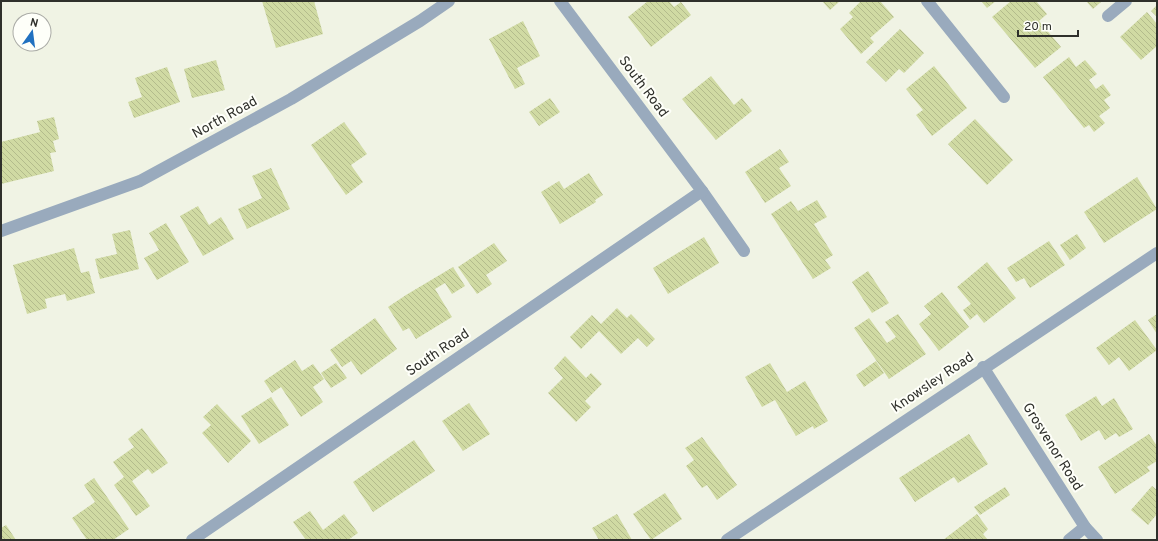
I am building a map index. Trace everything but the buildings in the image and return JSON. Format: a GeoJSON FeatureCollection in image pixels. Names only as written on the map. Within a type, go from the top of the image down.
{"type":"FeatureCollection","features":[{"type":"Feature","properties":{"kind":"street","name":"North Road"},"geometry":{"type":"LineString","coordinates":[[1,231],[140,181],[291,99],[420,21],[449,1]]}},
{"type":"Feature","properties":{"kind":"street","name":"South Road"},"geometry":{"type":"LineString","coordinates":[[560,1],[702,191],[744,251]]}},
{"type":"Feature","properties":{"kind":"street"},"geometry":{"type":"LineString","coordinates":[[927,1],[1004,97]]}},
{"type":"Feature","properties":{"kind":"street"},"geometry":{"type":"LineString","coordinates":[[1108,16],[1126,1]]}},
{"type":"Feature","properties":{"kind":"street","name":"South Road"},"geometry":{"type":"LineString","coordinates":[[192,540],[702,191]]}},
{"type":"Feature","properties":{"kind":"street","name":"Knowsley Road"},"geometry":{"type":"LineString","coordinates":[[726,540],[983,367],[1157,253]]}},
{"type":"Feature","properties":{"kind":"street","name":"Grosvenor Road"},"geometry":{"type":"LineString","coordinates":[[983,367],[1085,527],[1097,540]]}},
{"type":"Feature","properties":{"kind":"street"},"geometry":{"type":"LineString","coordinates":[[1069,540],[1085,527]]}}]}
